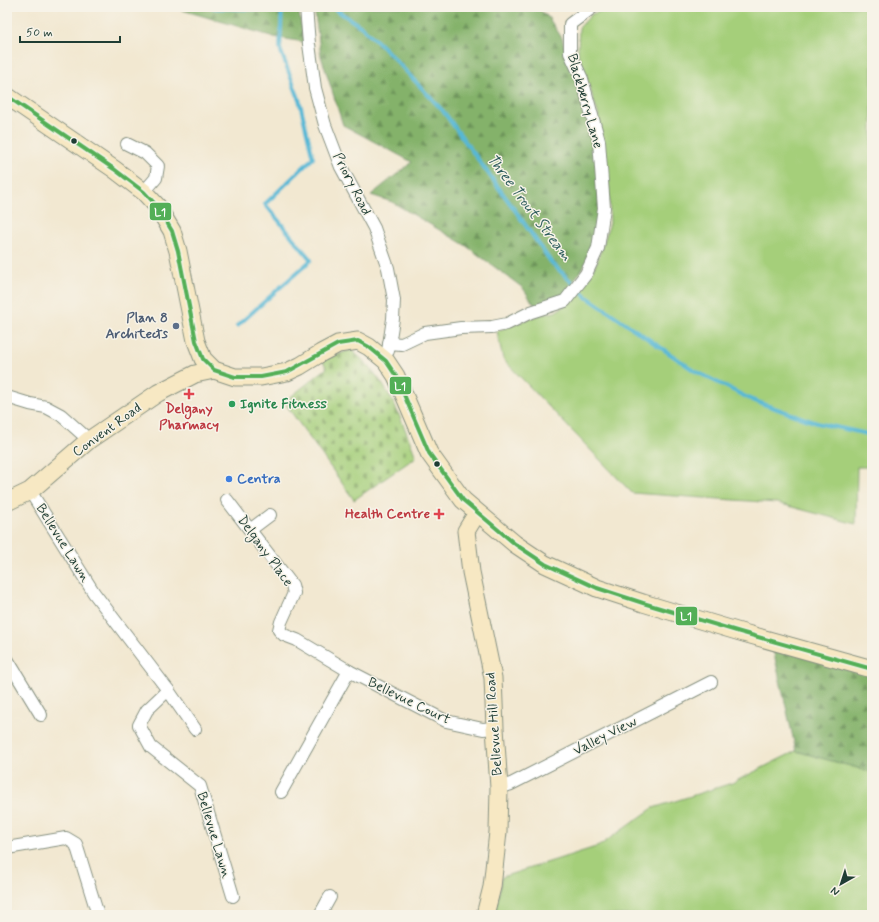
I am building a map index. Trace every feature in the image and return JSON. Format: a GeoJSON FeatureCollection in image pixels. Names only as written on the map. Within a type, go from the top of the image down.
{"type":"FeatureCollection","features":[{"type":"Feature","properties":{"kind":"main road"},"geometry":{"type":"LineString","coordinates":[[7,96],[114,169],[144,192],[157,206],[172,231],[178,251],[196,340],[203,359],[214,370],[235,377],[261,378],[287,372],[332,347],[358,341],[369,346],[386,361],[396,376],[403,389],[428,453],[462,500],[515,544],[545,564],[597,588],[725,627],[872,669]]}},
{"type":"Feature","properties":{"kind":"main road","name":"Convent Road"},"geometry":{"type":"LineString","coordinates":[[7,502],[30,491],[89,440],[158,393],[195,374],[214,370]]}},
{"type":"Feature","properties":{"kind":"main road","name":"Bellevue Hill Road"},"geometry":{"type":"LineString","coordinates":[[477,513],[466,531],[471,572],[493,678],[499,788],[498,832],[492,887],[485,915]]}},
{"type":"Feature","properties":{"kind":"street","name":"Blackberry Lane"},"geometry":{"type":"LineString","coordinates":[[389,343],[402,344],[425,333],[461,328],[492,327],[507,324],[531,312],[565,301],[586,274],[598,248],[604,208],[599,141],[582,79],[570,53],[570,24],[593,7]]}},
{"type":"Feature","properties":{"kind":"street","name":"Priory Road"},"geometry":{"type":"LineString","coordinates":[[306,11],[315,88],[325,125],[341,167],[374,228],[388,268],[394,300],[393,319],[386,361]]}},
{"type":"Feature","properties":{"kind":"street"},"geometry":{"type":"LineString","coordinates":[[127,144],[145,153],[158,166],[156,178],[144,192]]}},
{"type":"Feature","properties":{"kind":"street"},"geometry":{"type":"LineString","coordinates":[[7,396],[30,404],[46,407],[56,412],[89,440]]}},
{"type":"Feature","properties":{"kind":"street","name":"Bellevue Lawn"},"geometry":{"type":"LineString","coordinates":[[30,491],[94,593],[168,690],[195,729]]}},
{"type":"Feature","properties":{"kind":"street","name":"Delgany Place"},"geometry":{"type":"LineString","coordinates":[[227,500],[292,585],[294,593],[279,630],[284,635],[297,640]]}},
{"type":"Feature","properties":{"kind":"street"},"geometry":{"type":"LineString","coordinates":[[250,530],[270,515]]}},
{"type":"Feature","properties":{"kind":"street","name":"Bellevue Court"},"geometry":{"type":"LineString","coordinates":[[297,640],[349,671],[446,721],[483,729],[495,728]]}},
{"type":"Feature","properties":{"kind":"street"},"geometry":{"type":"LineString","coordinates":[[7,659],[41,715]]}},
{"type":"Feature","properties":{"kind":"street"},"geometry":{"type":"LineString","coordinates":[[281,792],[349,671]]}},
{"type":"Feature","properties":{"kind":"street","name":"Valley View"},"geometry":{"type":"LineString","coordinates":[[499,788],[511,784],[711,682]]}},
{"type":"Feature","properties":{"kind":"street","name":"Bellevue Lawn"},"geometry":{"type":"LineString","coordinates":[[168,690],[147,710],[139,725],[151,747],[200,786],[233,896]]}},
{"type":"Feature","properties":{"kind":"street"},"geometry":{"type":"LineString","coordinates":[[7,848],[66,838],[76,844],[98,915]]}},
{"type":"Feature","properties":{"kind":"street"},"geometry":{"type":"LineString","coordinates":[[320,915],[330,896]]}},
{"type":"Feature","properties":{"kind":"green space"},"geometry":{"type":"Polygon","coordinates":[[[172,7],[298,7],[304,42],[274,37],[172,7]]]}},
{"type":"Feature","properties":{"kind":"green space"},"geometry":{"type":"Polygon","coordinates":[[[314,7],[536,7],[548,17],[562,38],[566,53],[574,69],[591,125],[599,172],[599,217],[593,251],[563,298],[535,306],[523,288],[465,245],[392,202],[371,195],[412,162],[343,125],[321,56],[314,7]]]}},
{"type":"Feature","properties":{"kind":"green space"},"geometry":{"type":"Polygon","coordinates":[[[616,7],[872,7],[872,467],[857,467],[856,524],[777,503],[632,493],[503,359],[497,331],[539,315],[555,312],[575,299],[586,283],[598,260],[610,223],[609,189],[598,113],[578,53],[579,28],[592,14],[616,7]]]}},
{"type":"Feature","properties":{"kind":"green space"},"geometry":{"type":"Polygon","coordinates":[[[351,350],[374,373],[383,385],[398,413],[416,457],[354,500],[284,402],[327,368],[322,360],[351,350]]]}},
{"type":"Feature","properties":{"kind":"green space"},"geometry":{"type":"Polygon","coordinates":[[[772,645],[872,675],[872,772],[796,751],[772,645]]]}},
{"type":"Feature","properties":{"kind":"green space"},"geometry":{"type":"Polygon","coordinates":[[[796,751],[872,772],[872,915],[495,915],[502,877],[599,846],[653,808],[732,783],[796,751]]]}},
{"type":"Feature","properties":{"kind":"waterway","name":"Three Trout Stream"},"geometry":{"type":"LineString","coordinates":[[212,7],[255,9],[259,7]]}},
{"type":"Feature","properties":{"kind":"waterway"},"geometry":{"type":"LineString","coordinates":[[237,326],[311,260],[265,204],[313,158],[299,99],[280,49],[282,7]]}},
{"type":"Feature","properties":{"kind":"waterway","name":"Three Trout Stream"},"geometry":{"type":"LineString","coordinates":[[332,7],[363,28],[388,52],[443,111],[551,262],[587,297],[695,371],[752,400],[817,423],[872,435]]}},
{"type":"Feature","properties":{"kind":"transit line","name":"L1"},"geometry":{"type":"LineString","coordinates":[[7,96],[114,169],[144,192],[157,206],[172,231],[178,251],[196,341],[203,359],[214,370],[235,377],[261,377],[287,372],[338,344],[358,341],[369,347],[386,361],[396,376],[429,453],[463,500],[515,544],[545,564],[597,588],[643,603],[872,669]]}},
{"type":"Feature","properties":{"kind":"place","name":"Plan 8 Architects"},"geometry":{"type":"Point","coordinates":[176,326]}},
{"type":"Feature","properties":{"kind":"place","name":"Delgany Pharmacy"},"geometry":{"type":"Point","coordinates":[189,394]}},
{"type":"Feature","properties":{"kind":"place","name":"Ignite Fitness"},"geometry":{"type":"Point","coordinates":[232,404]}},
{"type":"Feature","properties":{"kind":"place","name":"Centra"},"geometry":{"type":"Point","coordinates":[229,479]}},
{"type":"Feature","properties":{"kind":"place","name":"Health Centre"},"geometry":{"type":"Point","coordinates":[439,514]}}]}
